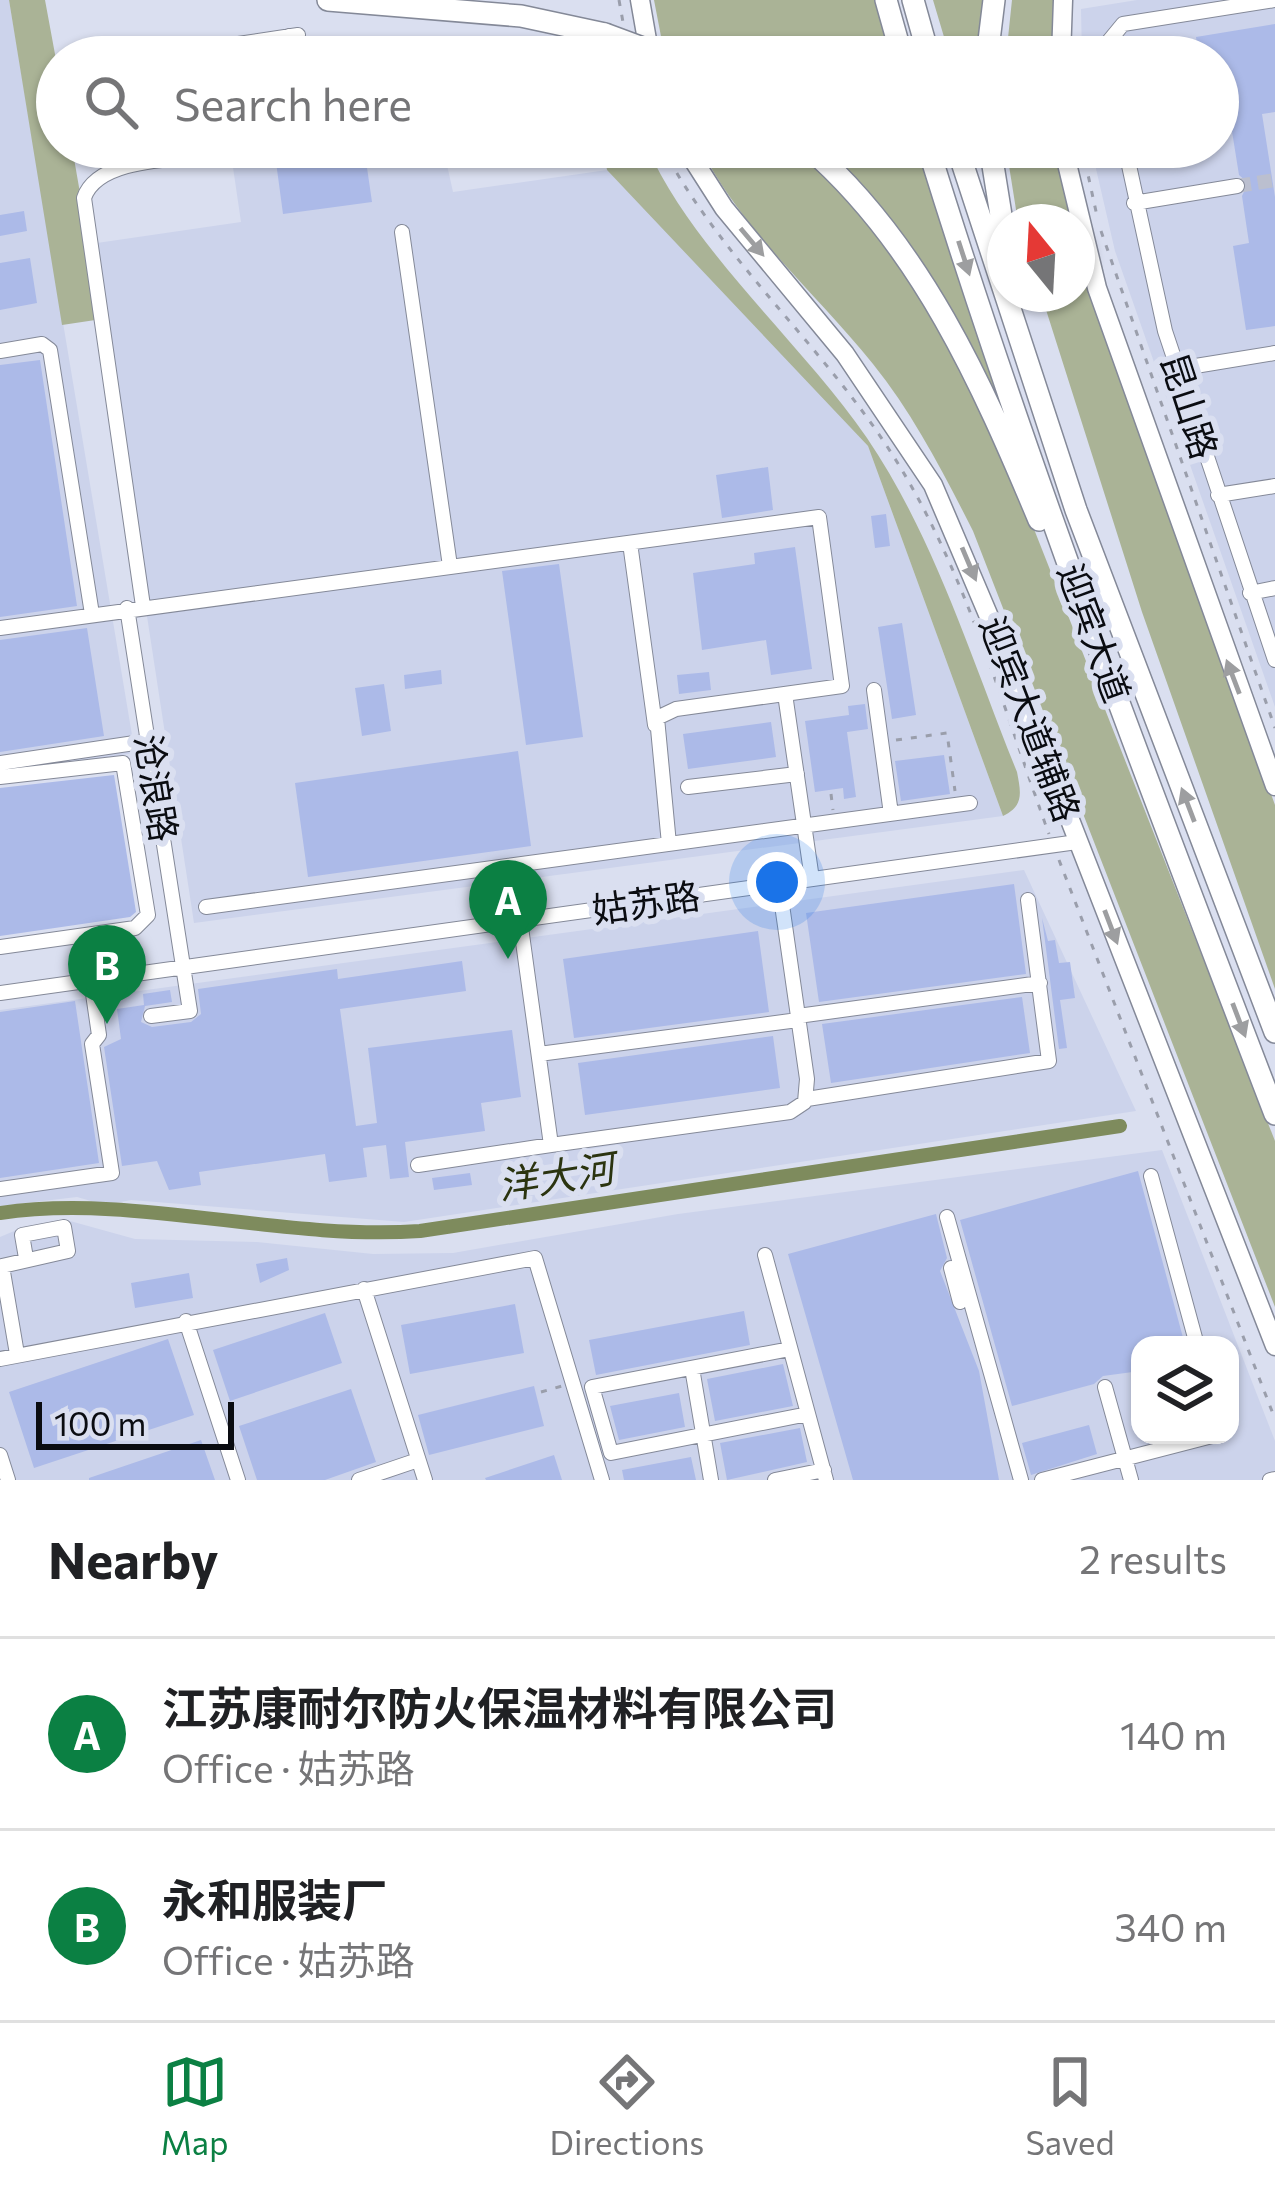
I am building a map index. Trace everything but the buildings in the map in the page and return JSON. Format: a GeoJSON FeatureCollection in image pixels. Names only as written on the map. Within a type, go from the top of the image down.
{"type":"FeatureCollection","features":[{"type":"Feature","properties":{"kind":"highway"},"geometry":{"type":"LineString","coordinates":[[328,0],[521,16],[610,36]]}},
{"type":"Feature","properties":{"kind":"highway"},"geometry":{"type":"LineString","coordinates":[[886,0],[896,36]]}},
{"type":"Feature","properties":{"kind":"highway"},"geometry":{"type":"LineString","coordinates":[[913,0],[923,36]]}},
{"type":"Feature","properties":{"kind":"highway"},"geometry":{"type":"LineString","coordinates":[[990,36],[994,0]]}},
{"type":"Feature","properties":{"kind":"highway"},"geometry":{"type":"LineString","coordinates":[[831,168],[887,229],[976,378],[1149,787]]}},
{"type":"Feature","properties":{"kind":"highway","name":"迎宾大道"},"geometry":{"type":"LineString","coordinates":[[935,168],[1005,386],[1149,787],[1275,1114]]}},
{"type":"Feature","properties":{"kind":"highway","name":"迎宾大道"},"geometry":{"type":"LineString","coordinates":[[964,168],[1076,510],[1275,1032]]}},
{"type":"Feature","properties":{"kind":"highway"},"geometry":{"type":"LineString","coordinates":[[993,168],[999,204]]}},
{"type":"Feature","properties":{"kind":"highway"},"geometry":{"type":"LineString","coordinates":[[1023,312],[1076,510]]}},
{"type":"Feature","properties":{"kind":"main road"},"geometry":{"type":"LineString","coordinates":[[640,0],[646,36]]}},
{"type":"Feature","properties":{"kind":"main road"},"geometry":{"type":"LineString","coordinates":[[1062,36],[1063,0]]}},
{"type":"Feature","properties":{"kind":"main road","name":"迎宾大道辅路"},"geometry":{"type":"LineString","coordinates":[[698,168],[724,208],[858,371],[933,485],[1275,1346]]}},
{"type":"Feature","properties":{"kind":"main road"},"geometry":{"type":"LineString","coordinates":[[1068,168],[1104,310],[1275,786]]}},
{"type":"Feature","properties":{"kind":"street"},"geometry":{"type":"LineString","coordinates":[[1113,36],[1123,24],[1275,1]]}},
{"type":"Feature","properties":{"kind":"street","name":"沧浪路"},"geometry":{"type":"LineString","coordinates":[[135,168],[94,180],[84,198],[148,740],[184,968]]}},
{"type":"Feature","properties":{"kind":"street","name":"昆山路"},"geometry":{"type":"LineString","coordinates":[[1128,168],[1177,369],[1275,660]]}},
{"type":"Feature","properties":{"kind":"street"},"geometry":{"type":"LineString","coordinates":[[1133,202],[1237,186]]}},
{"type":"Feature","properties":{"kind":"street"},"geometry":{"type":"LineString","coordinates":[[402,232],[450,566]]}},
{"type":"Feature","properties":{"kind":"street"},"geometry":{"type":"LineString","coordinates":[[0,351],[42,344],[50,350],[92,614]]}},
{"type":"Feature","properties":{"kind":"street"},"geometry":{"type":"LineString","coordinates":[[1177,369],[1275,353]]}},
{"type":"Feature","properties":{"kind":"street"},"geometry":{"type":"LineString","coordinates":[[1218,495],[1275,486]]}},
{"type":"Feature","properties":{"kind":"street"},"geometry":{"type":"LineString","coordinates":[[0,628],[819,517],[842,686],[676,709],[657,718],[655,725]]}},
{"type":"Feature","properties":{"kind":"street"},"geometry":{"type":"LineString","coordinates":[[630,543],[669,844]]}},
{"type":"Feature","properties":{"kind":"street"},"geometry":{"type":"LineString","coordinates":[[1250,593],[1275,588]]}},
{"type":"Feature","properties":{"kind":"street"},"geometry":{"type":"LineString","coordinates":[[874,690],[891,814]]}},
{"type":"Feature","properties":{"kind":"street"},"geometry":{"type":"LineString","coordinates":[[785,694],[812,879]]}},
{"type":"Feature","properties":{"kind":"street"},"geometry":{"type":"LineString","coordinates":[[0,763],[148,740]]}},
{"type":"Feature","properties":{"kind":"street"},"geometry":{"type":"LineString","coordinates":[[0,777],[123,763],[148,915],[135,928],[0,947]]}},
{"type":"Feature","properties":{"kind":"street"},"geometry":{"type":"LineString","coordinates":[[688,787],[796,773]]}},
{"type":"Feature","properties":{"kind":"street"},"geometry":{"type":"LineString","coordinates":[[206,907],[963,804]]}},
{"type":"Feature","properties":{"kind":"street","name":"姑苏路"},"geometry":{"type":"LineString","coordinates":[[0,993],[1077,842]]}},
{"type":"Feature","properties":{"kind":"street"},"geometry":{"type":"LineString","coordinates":[[779,884],[807,1099]]}},
{"type":"Feature","properties":{"kind":"street"},"geometry":{"type":"LineString","coordinates":[[418,1165],[790,1112],[807,1099],[1046,1064],[1049,1055],[1028,900]]}},
{"type":"Feature","properties":{"kind":"street"},"geometry":{"type":"LineString","coordinates":[[520,920],[551,1145]]}},
{"type":"Feature","properties":{"kind":"street"},"geometry":{"type":"LineString","coordinates":[[151,1016],[190,1011],[184,968]]}},
{"type":"Feature","properties":{"kind":"street"},"geometry":{"type":"LineString","coordinates":[[0,1189],[112,1172],[92,1044],[99,1035],[91,980]]}},
{"type":"Feature","properties":{"kind":"street"},"geometry":{"type":"LineString","coordinates":[[538,1054],[1040,983]]}},
{"type":"Feature","properties":{"kind":"street"},"geometry":{"type":"LineString","coordinates":[[1150,1176],[1194,1336]]}},
{"type":"Feature","properties":{"kind":"street"},"geometry":{"type":"LineString","coordinates":[[947,1217],[1021,1480]]}},
{"type":"Feature","properties":{"kind":"street"},"geometry":{"type":"LineString","coordinates":[[765,1255],[825,1475],[775,1480]]}},
{"type":"Feature","properties":{"kind":"street"},"geometry":{"type":"LineString","coordinates":[[17,1354],[2,1266],[26,1258]]}},
{"type":"Feature","properties":{"kind":"street"},"geometry":{"type":"LineString","coordinates":[[0,1359],[535,1258],[602,1480]]}},
{"type":"Feature","properties":{"kind":"street"},"geometry":{"type":"LineString","coordinates":[[951,1268],[1010,1480]]}},
{"type":"Feature","properties":{"kind":"street"},"geometry":{"type":"LineString","coordinates":[[364,1289],[425,1480]]}},
{"type":"Feature","properties":{"kind":"street"},"geometry":{"type":"LineString","coordinates":[[186,1321],[238,1480]]}},
{"type":"Feature","properties":{"kind":"street"},"geometry":{"type":"LineString","coordinates":[[790,1349],[592,1387],[611,1453],[808,1414]]}},
{"type":"Feature","properties":{"kind":"street"},"geometry":{"type":"LineString","coordinates":[[692,1368],[711,1480]]}},
{"type":"Feature","properties":{"kind":"street"},"geometry":{"type":"LineString","coordinates":[[1105,1387],[1131,1480]]}},
{"type":"Feature","properties":{"kind":"street"},"geometry":{"type":"LineString","coordinates":[[1042,1480],[1182,1444]]}},
{"type":"Feature","properties":{"kind":"street"},"geometry":{"type":"LineString","coordinates":[[359,1480],[418,1460]]}},
{"type":"Feature","properties":{"kind":"path"},"geometry":{"type":"LineString","coordinates":[[673,168],[848,390],[902,472],[956,586],[1275,1419]]}},
{"type":"Feature","properties":{"kind":"path"},"geometry":{"type":"LineString","coordinates":[[1087,168],[1101,232],[1275,728]]}},
{"type":"Feature","properties":{"kind":"path"},"geometry":{"type":"LineString","coordinates":[[881,742],[947,734],[963,804]]}},
{"type":"Feature","properties":{"kind":"path"},"geometry":{"type":"LineString","coordinates":[[541,1392],[573,1383]]}},
{"type":"Feature","properties":{"kind":"shaded area"},"geometry":{"type":"Polygon","coordinates":[[[0,0],[9,0],[135,753],[0,773],[0,0]]]}},
{"type":"Feature","properties":{"kind":"shaded area"},"geometry":{"type":"Polygon","coordinates":[[[9,0],[45,0],[52,36],[36,36],[36,166],[9,0]]]}},
{"type":"Feature","properties":{"kind":"shaded area"},"geometry":{"type":"Polygon","coordinates":[[[654,0],[882,0],[892,36],[661,36],[654,0]]]}},
{"type":"Feature","properties":{"kind":"shaded area"},"geometry":{"type":"Polygon","coordinates":[[[933,0],[992,0],[987,36],[944,36],[933,0]]]}},
{"type":"Feature","properties":{"kind":"shaded area"},"geometry":{"type":"Polygon","coordinates":[[[1012,0],[1057,0],[1054,36],[1008,36],[1012,0]]]}},
{"type":"Feature","properties":{"kind":"shaded area"},"geometry":{"type":"Polygon","coordinates":[[[1137,0],[1275,0],[1275,707],[1115,251],[1096,168],[1239,168],[1239,36],[1082,36],[1081,9],[1137,0]]]}},
{"type":"Feature","properties":{"kind":"shaded area"},"geometry":{"type":"Polygon","coordinates":[[[36,168],[76,168],[102,319],[62,325],[36,168]]]}},
{"type":"Feature","properties":{"kind":"shaded area"},"geometry":{"type":"Polygon","coordinates":[[[233,168],[448,168],[453,192],[607,170],[733,297],[868,446],[1003,816],[194,923],[90,244],[241,222],[233,168]]]}},
{"type":"Feature","properties":{"kind":"shaded area"},"geometry":{"type":"Polygon","coordinates":[[[658,168],[720,260],[867,438],[913,517],[951,601],[1017,772],[1019,798],[1010,812],[1003,816],[868,446],[607,170],[658,168]]]}},
{"type":"Feature","properties":{"kind":"shaded area"},"geometry":{"type":"Polygon","coordinates":[[[712,168],[931,168],[996,390],[993,425],[1275,1141],[1275,1307],[973,531],[888,383],[758,233],[712,168]]]}},
{"type":"Feature","properties":{"kind":"shaded area"},"geometry":{"type":"Polygon","coordinates":[[[1009,168],[1061,168],[1070,204],[1015,204],[1009,168]]]}},
{"type":"Feature","properties":{"kind":"shaded area"},"geometry":{"type":"Polygon","coordinates":[[[1095,291],[1136,424],[1275,805],[1275,989],[1142,612],[1047,312],[1095,312],[1095,291]]]}},
{"type":"Feature","properties":{"kind":"shaded area"},"geometry":{"type":"Polygon","coordinates":[[[1024,870],[1136,1111],[404,1222],[131,1200],[105,1205],[77,1197],[0,1206],[0,1010],[1024,870]]]}},
{"type":"Feature","properties":{"kind":"shaded area"},"geometry":{"type":"Polygon","coordinates":[[[1162,1150],[1234,1336],[1131,1336],[1131,1444],[1239,1444],[1239,1348],[1275,1441],[1275,1480],[0,1480],[0,1237],[70,1221],[135,1239],[257,1242],[373,1254],[453,1253],[678,1214],[1162,1150]]]}},
{"type":"Feature","properties":{"kind":"waterway","name":"洋大河"},"geometry":{"type":"LineString","coordinates":[[0,1213],[103,1209],[315,1230],[420,1231],[1120,1126]]}},
{"type":"Feature","properties":{"kind":"tunnel"},"geometry":{"type":"LineString","coordinates":[[1237,186],[1275,180]]}},
{"type":"Feature","properties":{"kind":"place","name":"江苏康耐尔防火保温材料有限公司"},"geometry":{"type":"Point","coordinates":[508,959]}},
{"type":"Feature","properties":{"kind":"place","name":"永和服装厂"},"geometry":{"type":"Point","coordinates":[107,1024]}}]}
